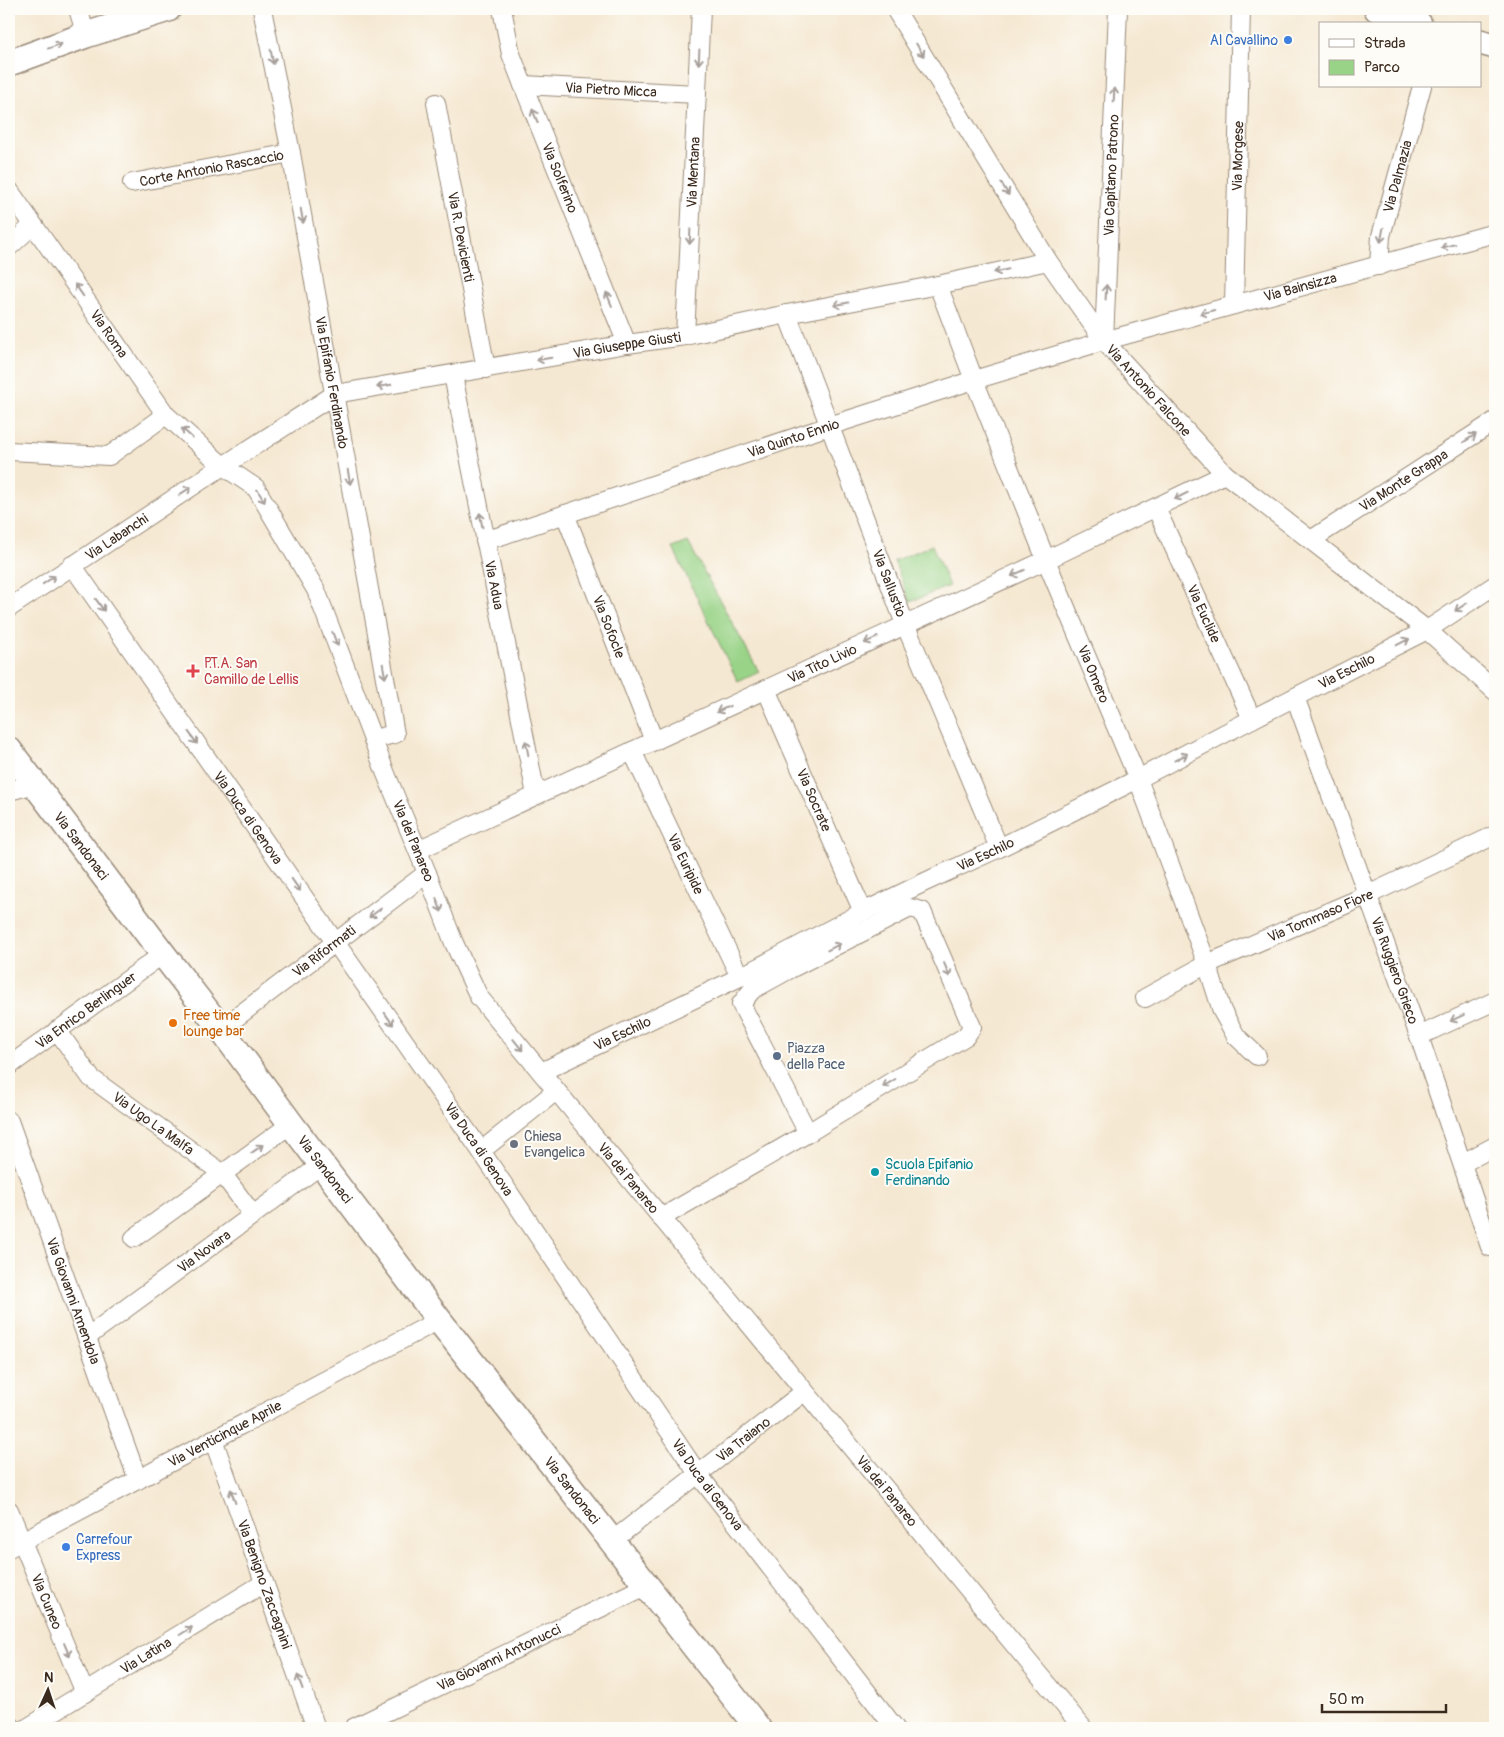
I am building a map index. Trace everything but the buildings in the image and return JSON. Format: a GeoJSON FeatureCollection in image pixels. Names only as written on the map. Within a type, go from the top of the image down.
{"type":"FeatureCollection","features":[{"type":"Feature","properties":{"kind":"main road"},"geometry":{"type":"LineString","coordinates":[[9,63],[86,35],[168,9]]}},
{"type":"Feature","properties":{"kind":"main road"},"geometry":{"type":"LineString","coordinates":[[1377,9],[1413,22]]}},
{"type":"Feature","properties":{"kind":"main road"},"geometry":{"type":"LineString","coordinates":[[1482,43],[1495,46]]}},
{"type":"Feature","properties":{"kind":"main road","name":"Via Sandonaci"},"geometry":{"type":"LineString","coordinates":[[9,750],[439,1320],[758,1728]]}},
{"type":"Feature","properties":{"kind":"street"},"geometry":{"type":"LineString","coordinates":[[78,9],[86,35]]}},
{"type":"Feature","properties":{"kind":"street","name":"Via Epifanio Ferdinando"},"geometry":{"type":"LineString","coordinates":[[262,9],[291,153],[396,734],[373,739]]}},
{"type":"Feature","properties":{"kind":"street","name":"Via Solferino"},"geometry":{"type":"LineString","coordinates":[[502,9],[511,54],[627,344]]}},
{"type":"Feature","properties":{"kind":"street","name":"Via Mentana"},"geometry":{"type":"LineString","coordinates":[[685,336],[701,9]]}},
{"type":"Feature","properties":{"kind":"street","name":"Via Antonio Falcone"},"geometry":{"type":"LineString","coordinates":[[895,9],[1048,261],[1104,341],[1225,474],[1427,630],[1495,691]]}},
{"type":"Feature","properties":{"kind":"street","name":"Via Capitano Patrono"},"geometry":{"type":"LineString","coordinates":[[1104,341],[1118,9]]}},
{"type":"Feature","properties":{"kind":"street","name":"Via Morgese"},"geometry":{"type":"LineString","coordinates":[[1234,305],[1241,9]]}},
{"type":"Feature","properties":{"kind":"street","name":"Via Pietro Micca"},"geometry":{"type":"LineString","coordinates":[[523,85],[697,94]]}},
{"type":"Feature","properties":{"kind":"street","name":"Via Dalmazia"},"geometry":{"type":"LineString","coordinates":[[1379,266],[1381,236],[1421,88]]}},
{"type":"Feature","properties":{"kind":"street","name":"Via R. Devicienti"},"geometry":{"type":"LineString","coordinates":[[436,103],[486,370]]}},
{"type":"Feature","properties":{"kind":"street","name":"Corte Antonio Rascaccio"},"geometry":{"type":"LineString","coordinates":[[132,182],[291,153]]}},
{"type":"Feature","properties":{"kind":"street","name":"Via Roma"},"geometry":{"type":"LineString","coordinates":[[9,190],[166,415],[223,466]]}},
{"type":"Feature","properties":{"kind":"street"},"geometry":{"type":"LineString","coordinates":[[9,247],[33,225]]}},
{"type":"Feature","properties":{"kind":"street","name":"Via Bainsizza"},"geometry":{"type":"LineString","coordinates":[[1104,341],[1379,266],[1495,232]]}},
{"type":"Feature","properties":{"kind":"street","name":"Via Giuseppe Giusti"},"geometry":{"type":"LineString","coordinates":[[223,466],[334,394],[486,370],[627,344],[685,336],[787,314],[938,286],[1048,261]]}},
{"type":"Feature","properties":{"kind":"street","name":"Via Omero"},"geometry":{"type":"LineString","coordinates":[[938,286],[1046,560],[1138,780],[1207,964],[1222,1011],[1236,1036],[1257,1056]]}},
{"type":"Feature","properties":{"kind":"street","name":"Via Sallustio"},"geometry":{"type":"LineString","coordinates":[[787,314],[905,624],[999,848]]}},
{"type":"Feature","properties":{"kind":"street","name":"Via Quinto Ennio"},"geometry":{"type":"LineString","coordinates":[[485,541],[830,426],[1104,341]]}},
{"type":"Feature","properties":{"kind":"street","name":"Via Adua"},"geometry":{"type":"LineString","coordinates":[[453,375],[459,397],[485,541],[536,796]]}},
{"type":"Feature","properties":{"kind":"street"},"geometry":{"type":"LineString","coordinates":[[9,450],[109,456],[166,415]]}},
{"type":"Feature","properties":{"kind":"street","name":"Via Monte Grappa"},"geometry":{"type":"LineString","coordinates":[[1311,540],[1495,421]]}},
{"type":"Feature","properties":{"kind":"street","name":"Via Labanchi"},"geometry":{"type":"LineString","coordinates":[[9,608],[223,466]]}},
{"type":"Feature","properties":{"kind":"street","name":"Via dei Panareo"},"geometry":{"type":"LineString","coordinates":[[223,466],[256,488],[316,590],[454,943],[479,997],[1083,1728]]}},
{"type":"Feature","properties":{"kind":"street","name":"Via Tito Livio"},"geometry":{"type":"LineString","coordinates":[[418,850],[1046,560],[1225,474]]}},
{"type":"Feature","properties":{"kind":"street","name":"Via Euclide"},"geometry":{"type":"LineString","coordinates":[[1156,508],[1252,719]]}},
{"type":"Feature","properties":{"kind":"street","name":"Via Sofocle"},"geometry":{"type":"LineString","coordinates":[[565,514],[654,741]]}},
{"type":"Feature","properties":{"kind":"street","name":"Via Duca di Genova"},"geometry":{"type":"LineString","coordinates":[[72,565],[481,1151],[698,1474],[895,1728]]}},
{"type":"Feature","properties":{"kind":"street","name":"Via Eschilo"},"geometry":{"type":"LineString","coordinates":[[541,1072],[740,977],[788,962],[863,912],[1138,780],[1252,719],[1427,630],[1495,584]]}},
{"type":"Feature","properties":{"kind":"street","name":"Via Socrate"},"geometry":{"type":"LineString","coordinates":[[766,689],[863,912]]}},
{"type":"Feature","properties":{"kind":"street","name":"Via Ruggiero Grieco"},"geometry":{"type":"LineString","coordinates":[[1295,697],[1419,1036],[1490,1247]]}},
{"type":"Feature","properties":{"kind":"street","name":"Via Euripide"},"geometry":{"type":"LineString","coordinates":[[632,751],[740,977]]}},
{"type":"Feature","properties":{"kind":"street"},"geometry":{"type":"LineString","coordinates":[[9,791],[35,784]]}},
{"type":"Feature","properties":{"kind":"street","name":"Via Tommaso Fiore"},"geometry":{"type":"LineString","coordinates":[[1145,998],[1207,964],[1368,894],[1495,835]]}},
{"type":"Feature","properties":{"kind":"street","name":"Via Riformati"},"geometry":{"type":"LineString","coordinates":[[221,1029],[427,873]]}},
{"type":"Feature","properties":{"kind":"street"},"geometry":{"type":"LineString","coordinates":[[661,1218],[808,1133],[966,1036],[972,1027],[922,911],[910,908],[788,962],[752,990],[741,1004],[808,1133]]}},
{"type":"Feature","properties":{"kind":"street","name":"Via Enrico Berlinguer"},"geometry":{"type":"LineString","coordinates":[[9,1066],[163,954]]}},
{"type":"Feature","properties":{"kind":"street"},"geometry":{"type":"LineString","coordinates":[[1419,1036],[1495,1001]]}},
{"type":"Feature","properties":{"kind":"street","name":"Via Ugo La Malfa"},"geometry":{"type":"LineString","coordinates":[[58,1030],[91,1078],[222,1173],[253,1215]]}},
{"type":"Feature","properties":{"kind":"street"},"geometry":{"type":"LineString","coordinates":[[481,1151],[556,1091]]}},
{"type":"Feature","properties":{"kind":"street","name":"Via Giovanni Amendola"},"geometry":{"type":"LineString","coordinates":[[9,1121],[138,1480]]}},
{"type":"Feature","properties":{"kind":"street"},"geometry":{"type":"LineString","coordinates":[[134,1238],[291,1124]]}},
{"type":"Feature","properties":{"kind":"street"},"geometry":{"type":"LineString","coordinates":[[1463,1163],[1495,1146]]}},
{"type":"Feature","properties":{"kind":"street","name":"Via Novara"},"geometry":{"type":"LineString","coordinates":[[87,1337],[321,1165]]}},
{"type":"Feature","properties":{"kind":"street","name":"Via Venticinque Aprile"},"geometry":{"type":"LineString","coordinates":[[15,1544],[439,1320]]}},
{"type":"Feature","properties":{"kind":"street","name":"Via Traiano"},"geometry":{"type":"LineString","coordinates":[[612,1541],[804,1392]]}},
{"type":"Feature","properties":{"kind":"street","name":"Via Benigno Zaccagnini"},"geometry":{"type":"LineString","coordinates":[[213,1439],[316,1728]]}},
{"type":"Feature","properties":{"kind":"street","name":"Via Cuneo"},"geometry":{"type":"LineString","coordinates":[[9,1510],[15,1544],[85,1693]]}},
{"type":"Feature","properties":{"kind":"street","name":"Via Latina"},"geometry":{"type":"LineString","coordinates":[[27,1728],[264,1583]]}},
{"type":"Feature","properties":{"kind":"street","name":"Via Giovanni Antonucci"},"geometry":{"type":"LineString","coordinates":[[353,1728],[646,1586]]}},
{"type":"Feature","properties":{"kind":"street"},"geometry":{"type":"LineString","coordinates":[[9,1724],[13,1728]]}},
{"type":"Feature","properties":{"kind":"green space"},"geometry":{"type":"Polygon","coordinates":[[[688,542],[759,672],[738,682],[673,548],[688,542]]]}},
{"type":"Feature","properties":{"kind":"green space"},"geometry":{"type":"Polygon","coordinates":[[[932,545],[949,586],[910,602],[894,561],[932,545]]]}},
{"type":"Feature","properties":{"kind":"place","name":"Al Cavallino"},"geometry":{"type":"Point","coordinates":[1288,40]}},
{"type":"Feature","properties":{"kind":"place","name":"P.T.A. San Camillo de Lellis"},"geometry":{"type":"Point","coordinates":[193,671]}},
{"type":"Feature","properties":{"kind":"place","name":"Free time lounge bar"},"geometry":{"type":"Point","coordinates":[173,1023]}},
{"type":"Feature","properties":{"kind":"place","name":"Piazza della Pace"},"geometry":{"type":"Point","coordinates":[777,1056]}},
{"type":"Feature","properties":{"kind":"place","name":"Chiesa Evangelica"},"geometry":{"type":"Point","coordinates":[514,1144]}},
{"type":"Feature","properties":{"kind":"place","name":"Scuola Epifanio Ferdinando"},"geometry":{"type":"Point","coordinates":[875,1172]}},
{"type":"Feature","properties":{"kind":"place","name":"Carrefour Express"},"geometry":{"type":"Point","coordinates":[66,1547]}}]}
